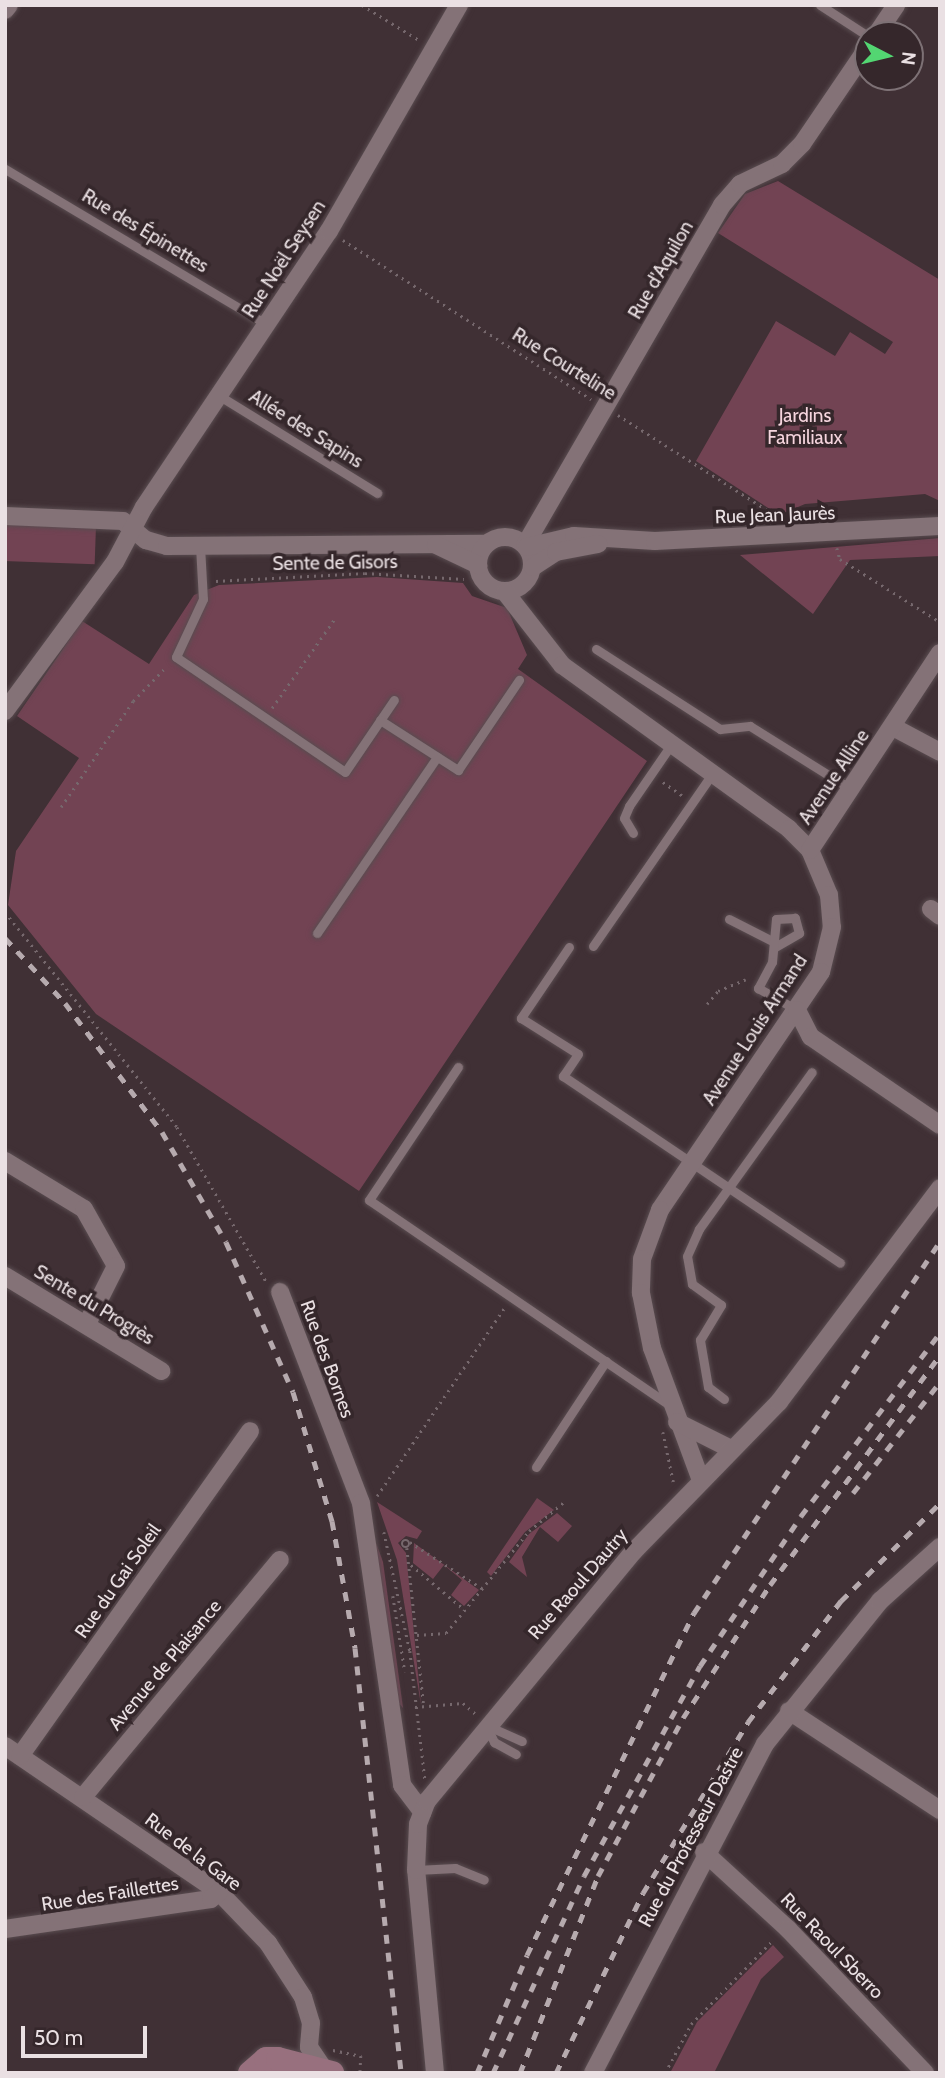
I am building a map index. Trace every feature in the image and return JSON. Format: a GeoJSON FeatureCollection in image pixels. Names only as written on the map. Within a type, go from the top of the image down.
{"type":"FeatureCollection","features":[{"type":"Feature","properties":{"kind":"main road"},"geometry":{"type":"LineString","coordinates":[[250,2073],[266,2059],[327,2063]]}},
{"type":"Feature","properties":{"kind":"street"},"geometry":{"type":"LineString","coordinates":[[5,10],[9,5]]}},
{"type":"Feature","properties":{"kind":"street","name":"Rue Noël Seysen"},"geometry":{"type":"LineString","coordinates":[[5,711],[42,667],[218,395],[329,231],[459,5]]}},
{"type":"Feature","properties":{"kind":"street"},"geometry":{"type":"LineString","coordinates":[[885,21],[896,5]]}},
{"type":"Feature","properties":{"kind":"street","name":"Rue d'Aquilon"},"geometry":{"type":"LineString","coordinates":[[526,546],[722,205],[740,184],[782,164],[802,144],[854,68]]}},
{"type":"Feature","properties":{"kind":"street"},"geometry":{"type":"LineString","coordinates":[[549,509],[574,536]]}},
{"type":"Feature","properties":{"kind":"street"},"geometry":{"type":"LineString","coordinates":[[5,516],[123,521],[156,544],[200,546],[429,543],[487,544],[506,537],[526,546],[533,567],[522,586],[505,592],[483,581],[429,543]]}},
{"type":"Feature","properties":{"kind":"street","name":"Rue Jean Jaurès"},"geometry":{"type":"LineString","coordinates":[[533,567],[556,552],[612,541],[940,526]]}},
{"type":"Feature","properties":{"kind":"street","name":"Rue Jean Jaurès"},"geometry":{"type":"LineString","coordinates":[[526,546],[574,536],[612,541]]}},
{"type":"Feature","properties":{"kind":"street"},"geometry":{"type":"LineString","coordinates":[[473,572],[487,544]]}},
{"type":"Feature","properties":{"kind":"street"},"geometry":{"type":"LineString","coordinates":[[522,586],[541,645]]}},
{"type":"Feature","properties":{"kind":"street","name":"Avenue Louis Armand"},"geometry":{"type":"LineString","coordinates":[[505,592],[541,645],[810,850],[823,876],[832,927],[821,972],[660,1210],[642,1259],[640,1293],[668,1414],[701,1478]]}},
{"type":"Feature","properties":{"kind":"street","name":"Avenue Alline"},"geometry":{"type":"LineString","coordinates":[[810,850],[940,653]]}},
{"type":"Feature","properties":{"kind":"street","name":"Avenue Alline"},"geometry":{"type":"LineString","coordinates":[[893,727],[940,752]]}},
{"type":"Feature","properties":{"kind":"street"},"geometry":{"type":"LineString","coordinates":[[797,1010],[811,1037],[940,1125]]}},
{"type":"Feature","properties":{"kind":"street"},"geometry":{"type":"LineString","coordinates":[[775,1038],[811,1037]]}},
{"type":"Feature","properties":{"kind":"street"},"geometry":{"type":"LineString","coordinates":[[5,1161],[84,1209],[116,1266],[88,1322]]}},
{"type":"Feature","properties":{"kind":"street","name":"Rue Raoul Dautry"},"geometry":{"type":"LineString","coordinates":[[422,1812],[483,1722],[701,1478],[779,1402],[940,1188]]}},
{"type":"Feature","properties":{"kind":"street","name":"Sente du Progrès"},"geometry":{"type":"LineString","coordinates":[[5,1276],[88,1322],[161,1371]]}},
{"type":"Feature","properties":{"kind":"street","name":"Rue des Bornes"},"geometry":{"type":"LineString","coordinates":[[280,1292],[361,1503],[402,1784],[422,1812]]}},
{"type":"Feature","properties":{"kind":"street"},"geometry":{"type":"LineString","coordinates":[[668,1414],[731,1449]]}},
{"type":"Feature","properties":{"kind":"street","name":"Rue du Gai Soleil"},"geometry":{"type":"LineString","coordinates":[[12,1751],[250,1431]]}},
{"type":"Feature","properties":{"kind":"street","name":"Rue du Professeur Dastre"},"geometry":{"type":"LineString","coordinates":[[593,2073],[704,1852],[789,1711],[880,1601],[940,1547]]}},
{"type":"Feature","properties":{"kind":"street","name":"Avenue de Plaisance"},"geometry":{"type":"LineString","coordinates":[[82,1797],[280,1560]]}},
{"type":"Feature","properties":{"kind":"street"},"geometry":{"type":"LineString","coordinates":[[789,1711],[940,1810]]}},
{"type":"Feature","properties":{"kind":"street","name":"Rue de la Gare"},"geometry":{"type":"LineString","coordinates":[[12,1751],[219,1892],[268,1943],[303,1997],[311,2024],[309,2047],[327,2063]]}},
{"type":"Feature","properties":{"kind":"street"},"geometry":{"type":"LineString","coordinates":[[422,1812],[416,1870],[435,2073]]}},
{"type":"Feature","properties":{"kind":"street","name":"Rue Raoul Sberro"},"geometry":{"type":"LineString","coordinates":[[704,1852],[788,1929],[925,2073]]}},
{"type":"Feature","properties":{"kind":"street","name":"Rue des Faillettes"},"geometry":{"type":"LineString","coordinates":[[5,1929],[211,1899],[219,1892]]}},
{"type":"Feature","properties":{"kind":"street"},"geometry":{"type":"LineString","coordinates":[[935,2073],[940,2068]]}},
{"type":"Feature","properties":{"kind":"lane"},"geometry":{"type":"LineString","coordinates":[[820,5],[854,27]]}},
{"type":"Feature","properties":{"kind":"lane","name":"Rue des Épinettes"},"geometry":{"type":"LineString","coordinates":[[5,169],[267,324]]}},
{"type":"Feature","properties":{"kind":"lane","name":"Allée des Sapins"},"geometry":{"type":"LineString","coordinates":[[218,395],[377,494]]}},
{"type":"Feature","properties":{"kind":"lane"},"geometry":{"type":"LineString","coordinates":[[200,546],[203,599],[176,657],[345,772],[394,700]]}},
{"type":"Feature","properties":{"kind":"lane"},"geometry":{"type":"LineString","coordinates":[[596,649],[720,729],[750,726],[851,789]]}},
{"type":"Feature","properties":{"kind":"lane"},"geometry":{"type":"LineString","coordinates":[[380,720],[458,770],[519,680]]}},
{"type":"Feature","properties":{"kind":"lane"},"geometry":{"type":"LineString","coordinates":[[633,833],[624,818],[629,806],[671,745]]}},
{"type":"Feature","properties":{"kind":"lane"},"geometry":{"type":"LineString","coordinates":[[317,933],[437,757]]}},
{"type":"Feature","properties":{"kind":"lane"},"geometry":{"type":"LineString","coordinates":[[593,946],[712,774]]}},
{"type":"Feature","properties":{"kind":"lane"},"geometry":{"type":"LineString","coordinates":[[729,919],[774,944],[758,988],[797,1010]]}},
{"type":"Feature","properties":{"kind":"lane"},"geometry":{"type":"LineString","coordinates":[[569,947],[521,1018],[578,1054],[563,1076],[841,1263]]}},
{"type":"Feature","properties":{"kind":"lane"},"geometry":{"type":"LineString","coordinates":[[458,1067],[369,1200],[606,1361],[668,1414]]}},
{"type":"Feature","properties":{"kind":"lane"},"geometry":{"type":"LineString","coordinates":[[724,1399],[708,1387],[699,1340],[721,1305],[692,1284],[687,1256],[729,1186],[811,1072]]}},
{"type":"Feature","properties":{"kind":"lane"},"geometry":{"type":"LineString","coordinates":[[536,1467],[606,1361]]}},
{"type":"Feature","properties":{"kind":"lane"},"geometry":{"type":"LineString","coordinates":[[483,1722],[522,1741]]}},
{"type":"Feature","properties":{"kind":"lane"},"geometry":{"type":"LineString","coordinates":[[483,1722],[494,1742],[516,1754]]}},
{"type":"Feature","properties":{"kind":"lane"},"geometry":{"type":"LineString","coordinates":[[416,1870],[455,1867],[484,1880]]}},
{"type":"Feature","properties":{"kind":"path"},"geometry":{"type":"LineString","coordinates":[[362,5],[434,49]]}},
{"type":"Feature","properties":{"kind":"path","name":"Rue Courteline"},"geometry":{"type":"LineString","coordinates":[[329,231],[785,520]]}},
{"type":"Feature","properties":{"kind":"path"},"geometry":{"type":"LineString","coordinates":[[837,545],[840,559],[940,622]]}},
{"type":"Feature","properties":{"kind":"path","name":"Sente de Gisors"},"geometry":{"type":"LineString","coordinates":[[202,582],[365,573],[473,572]]}},
{"type":"Feature","properties":{"kind":"path"},"geometry":{"type":"LineString","coordinates":[[266,717],[335,617]]}},
{"type":"Feature","properties":{"kind":"path"},"geometry":{"type":"LineString","coordinates":[[61,807],[133,701],[176,657]]}},
{"type":"Feature","properties":{"kind":"path","name":"Rue des Bornes"},"geometry":{"type":"LineString","coordinates":[[5,912],[150,1089],[269,1287],[280,1292]]}},
{"type":"Feature","properties":{"kind":"path"},"geometry":{"type":"LineString","coordinates":[[707,1004],[750,975]]}},
{"type":"Feature","properties":{"kind":"path"},"geometry":{"type":"LineString","coordinates":[[374,1504],[506,1306]]}},
{"type":"Feature","properties":{"kind":"path"},"geometry":{"type":"LineString","coordinates":[[668,1414],[676,1492]]}},
{"type":"Feature","properties":{"kind":"path"},"geometry":{"type":"LineString","coordinates":[[417,1635],[446,1633],[530,1531],[565,1501]]}},
{"type":"Feature","properties":{"kind":"path"},"geometry":{"type":"LineString","coordinates":[[382,1527],[396,1574],[425,1779]]}},
{"type":"Feature","properties":{"kind":"path"},"geometry":{"type":"LineString","coordinates":[[424,1707],[410,1564],[407,1548],[402,1543],[410,1542],[483,1589]]}},
{"type":"Feature","properties":{"kind":"path"},"geometry":{"type":"LineString","coordinates":[[407,1548],[410,1542]]}},
{"type":"Feature","properties":{"kind":"path"},"geometry":{"type":"LineString","coordinates":[[410,1564],[465,1610]]}},
{"type":"Feature","properties":{"kind":"path"},"geometry":{"type":"LineString","coordinates":[[415,1707],[463,1703],[483,1722]]}},
{"type":"Feature","properties":{"kind":"path"},"geometry":{"type":"LineString","coordinates":[[665,2073],[691,2024],[779,1934]]}},
{"type":"Feature","properties":{"kind":"path"},"geometry":{"type":"LineString","coordinates":[[327,2063],[360,2056],[360,2073]]}},
{"type":"Feature","properties":{"kind":"green space","name":"Jardins Familiaux"},"geometry":{"type":"Polygon","coordinates":[[[778,181],[940,280],[940,501],[925,494],[805,504],[779,515],[696,461],[776,321],[835,356],[850,332],[885,354],[893,342],[718,233],[745,194],[778,181]]]}},
{"type":"Feature","properties":{"kind":"green space"},"geometry":{"type":"Polygon","coordinates":[[[5,524],[96,527],[95,564],[5,561],[5,524]]]}},
{"type":"Feature","properties":{"kind":"green space"},"geometry":{"type":"Polygon","coordinates":[[[940,538],[940,556],[850,560],[813,614],[740,555],[940,538]]]}},
{"type":"Feature","properties":{"kind":"green space"},"geometry":{"type":"Polygon","coordinates":[[[377,577],[463,583],[472,596],[507,608],[527,655],[518,669],[647,761],[359,1191],[96,1014],[8,905],[16,851],[79,758],[17,716],[82,621],[149,664],[194,595],[219,585],[377,577]]]}},
{"type":"Feature","properties":{"kind":"green space"},"geometry":{"type":"Polygon","coordinates":[[[537,1498],[554,1510],[525,1532],[491,1576],[487,1572],[537,1498]]]}},
{"type":"Feature","properties":{"kind":"green space"},"geometry":{"type":"Polygon","coordinates":[[[377,1502],[422,1531],[417,1539],[406,1536],[398,1543],[406,1553],[421,1705],[397,1560],[377,1502]]]}},
{"type":"Feature","properties":{"kind":"green space"},"geometry":{"type":"Polygon","coordinates":[[[557,1513],[572,1526],[558,1542],[540,1527],[522,1557],[527,1577],[509,1562],[529,1534],[557,1513]]]}},
{"type":"Feature","properties":{"kind":"green space"},"geometry":{"type":"Polygon","coordinates":[[[371,1529],[383,1562],[403,1708],[396,1700],[371,1529]]]}},
{"type":"Feature","properties":{"kind":"green space"},"geometry":{"type":"Polygon","coordinates":[[[414,1543],[479,1590],[464,1606],[451,1595],[462,1580],[444,1565],[433,1579],[413,1563],[414,1543]]]}},
{"type":"Feature","properties":{"kind":"green space"},"geometry":{"type":"Polygon","coordinates":[[[773,1945],[784,1957],[761,1979],[714,2073],[670,2073],[697,2022],[773,1945]]]}},
{"type":"Feature","properties":{"kind":"railway"},"geometry":{"type":"LineString","coordinates":[[5,938],[65,1003],[162,1132],[226,1242],[293,1392],[332,1521],[355,1648],[401,2073]]}},
{"type":"Feature","properties":{"kind":"railway"},"geometry":{"type":"LineString","coordinates":[[477,2073],[527,1955],[694,1613],[940,1241]]}},
{"type":"Feature","properties":{"kind":"railway"},"geometry":{"type":"LineString","coordinates":[[493,2073],[584,1876],[700,1666],[801,1516],[940,1333]]}},
{"type":"Feature","properties":{"kind":"railway"},"geometry":{"type":"LineString","coordinates":[[520,2073],[598,1876],[683,1718],[770,1585],[940,1355]]}},
{"type":"Feature","properties":{"kind":"railway"},"geometry":{"type":"LineString","coordinates":[[853,1493],[940,1382]]}},
{"type":"Feature","properties":{"kind":"railway"},"geometry":{"type":"LineString","coordinates":[[556,2073],[643,1893],[748,1722],[841,1601],[940,1503]]}}]}
